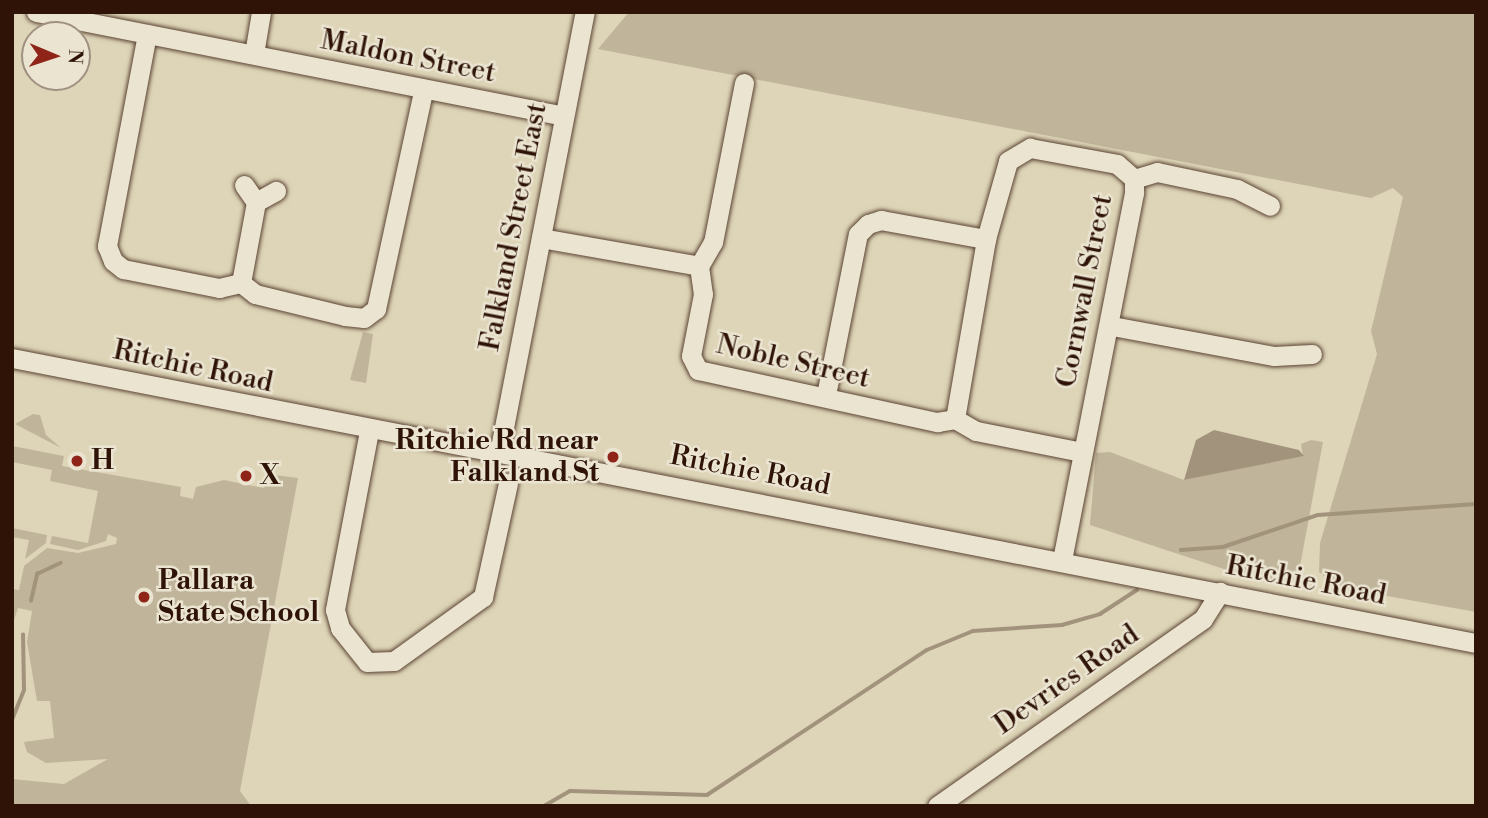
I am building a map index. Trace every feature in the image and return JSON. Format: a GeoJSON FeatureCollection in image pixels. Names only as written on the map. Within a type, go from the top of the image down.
{"type":"FeatureCollection","features":[{"type":"Feature","properties":{"kind":"street","name":"Maldon Street"},"geometry":{"type":"LineString","coordinates":[[36,12],[254,54],[423,91],[564,116]]}},
{"type":"Feature","properties":{"kind":"street"},"geometry":{"type":"LineString","coordinates":[[254,54],[261,12]]}},
{"type":"Feature","properties":{"kind":"street","name":"Falkland Street East"},"geometry":{"type":"LineString","coordinates":[[499,453],[585,12]]}},
{"type":"Feature","properties":{"kind":"street"},"geometry":{"type":"LineString","coordinates":[[147,34],[107,246],[122,269],[219,288],[241,283],[255,293],[345,316],[364,318],[376,309],[423,91]]}},
{"type":"Feature","properties":{"kind":"street","name":"Noble Street"},"geometry":{"type":"LineString","coordinates":[[744,83],[713,242],[699,266],[702,293],[691,356],[698,370],[826,395],[937,422],[955,419],[976,432],[1082,452]]}},
{"type":"Feature","properties":{"kind":"street","name":"Cornwall Street"},"geometry":{"type":"LineString","coordinates":[[955,419],[986,239],[1015,153],[1030,148],[1116,164],[1134,179],[1112,326],[1082,452],[1062,561]]}},
{"type":"Feature","properties":{"kind":"street"},"geometry":{"type":"LineString","coordinates":[[1134,179],[1157,173],[1237,189],[1270,206]]}},
{"type":"Feature","properties":{"kind":"street"},"geometry":{"type":"LineString","coordinates":[[241,283],[256,202],[244,185]]}},
{"type":"Feature","properties":{"kind":"street"},"geometry":{"type":"LineString","coordinates":[[256,202],[276,191]]}},
{"type":"Feature","properties":{"kind":"street"},"geometry":{"type":"LineString","coordinates":[[826,395],[858,233],[868,224],[881,220],[986,239]]}},
{"type":"Feature","properties":{"kind":"street"},"geometry":{"type":"LineString","coordinates":[[541,237],[699,266]]}},
{"type":"Feature","properties":{"kind":"street"},"geometry":{"type":"LineString","coordinates":[[1112,326],[1274,356],[1312,354]]}},
{"type":"Feature","properties":{"kind":"street","name":"Ritchie Road"},"geometry":{"type":"LineString","coordinates":[[12,358],[369,431],[499,453],[1476,643]]}},
{"type":"Feature","properties":{"kind":"street"},"geometry":{"type":"LineString","coordinates":[[369,431],[335,610],[340,628],[367,662],[394,661],[483,597],[508,483]]}},
{"type":"Feature","properties":{"kind":"street","name":"Devries Road"},"geometry":{"type":"LineString","coordinates":[[937,806],[1203,619],[1220,592]]}},
{"type":"Feature","properties":{"kind":"shaded area"},"geometry":{"type":"Polygon","coordinates":[[[629,12],[1476,12],[1476,612],[1337,587],[1319,572],[1320,543],[1377,354],[1371,331],[1403,197],[1393,188],[1371,198],[598,49],[629,12]]]}},
{"type":"Feature","properties":{"kind":"shaded area"},"geometry":{"type":"Polygon","coordinates":[[[363,332],[373,334],[366,383],[350,380],[363,332]]]}},
{"type":"Feature","properties":{"kind":"shaded area"},"geometry":{"type":"Polygon","coordinates":[[[33,414],[40,415],[46,435],[61,448],[15,424],[33,414]]]}},
{"type":"Feature","properties":{"kind":"shaded area"},"geometry":{"type":"Polygon","coordinates":[[[1214,430],[1299,450],[1304,456],[1184,480],[1196,440],[1214,430]]]}},
{"type":"Feature","properties":{"kind":"shaded area"},"geometry":{"type":"Polygon","coordinates":[[[1311,440],[1323,442],[1298,577],[1289,583],[1236,573],[1090,525],[1096,453],[1110,452],[1184,480],[1303,456],[1301,444],[1311,440]]]}},
{"type":"Feature","properties":{"kind":"shaded area","name":"Pallara State School"},"geometry":{"type":"Polygon","coordinates":[[[12,446],[64,456],[62,466],[181,487],[180,496],[193,499],[196,487],[224,480],[264,488],[267,474],[298,478],[240,791],[251,806],[12,806],[12,779],[64,784],[108,759],[46,763],[27,752],[24,742],[54,738],[50,701],[37,701],[27,642],[32,611],[18,608],[12,626],[12,589],[19,590],[24,566],[47,548],[78,553],[116,544],[117,538],[108,534],[106,541],[78,550],[50,544],[52,536],[88,543],[98,491],[50,481],[52,470],[12,462],[12,446]]]}},
{"type":"Feature","properties":{"kind":"shaded area"},"geometry":{"type":"Polygon","coordinates":[[[12,528],[47,535],[46,543],[25,559],[29,540],[12,537],[12,528]]]}},
{"type":"Feature","properties":{"kind":"waterway"},"geometry":{"type":"LineString","coordinates":[[1181,550],[1223,547],[1318,515],[1476,504]]}},
{"type":"Feature","properties":{"kind":"waterway"},"geometry":{"type":"LineString","coordinates":[[31,601],[37,574],[61,563]]}},
{"type":"Feature","properties":{"kind":"waterway"},"geometry":{"type":"LineString","coordinates":[[544,806],[570,791],[707,795],[927,650],[973,631],[1062,625],[1100,614],[1137,590]]}},
{"type":"Feature","properties":{"kind":"waterway"},"geometry":{"type":"LineString","coordinates":[[12,720],[24,690],[23,635]]}},
{"type":"Feature","properties":{"kind":"place","name":"Ritchie Rd near Falkland St"},"geometry":{"type":"Point","coordinates":[613,457]}},
{"type":"Feature","properties":{"kind":"place","name":"H"},"geometry":{"type":"Point","coordinates":[77,461]}},
{"type":"Feature","properties":{"kind":"place","name":"X"},"geometry":{"type":"Point","coordinates":[246,476]}},
{"type":"Feature","properties":{"kind":"place","name":"Pallara State School"},"geometry":{"type":"Point","coordinates":[144,597]}}]}
